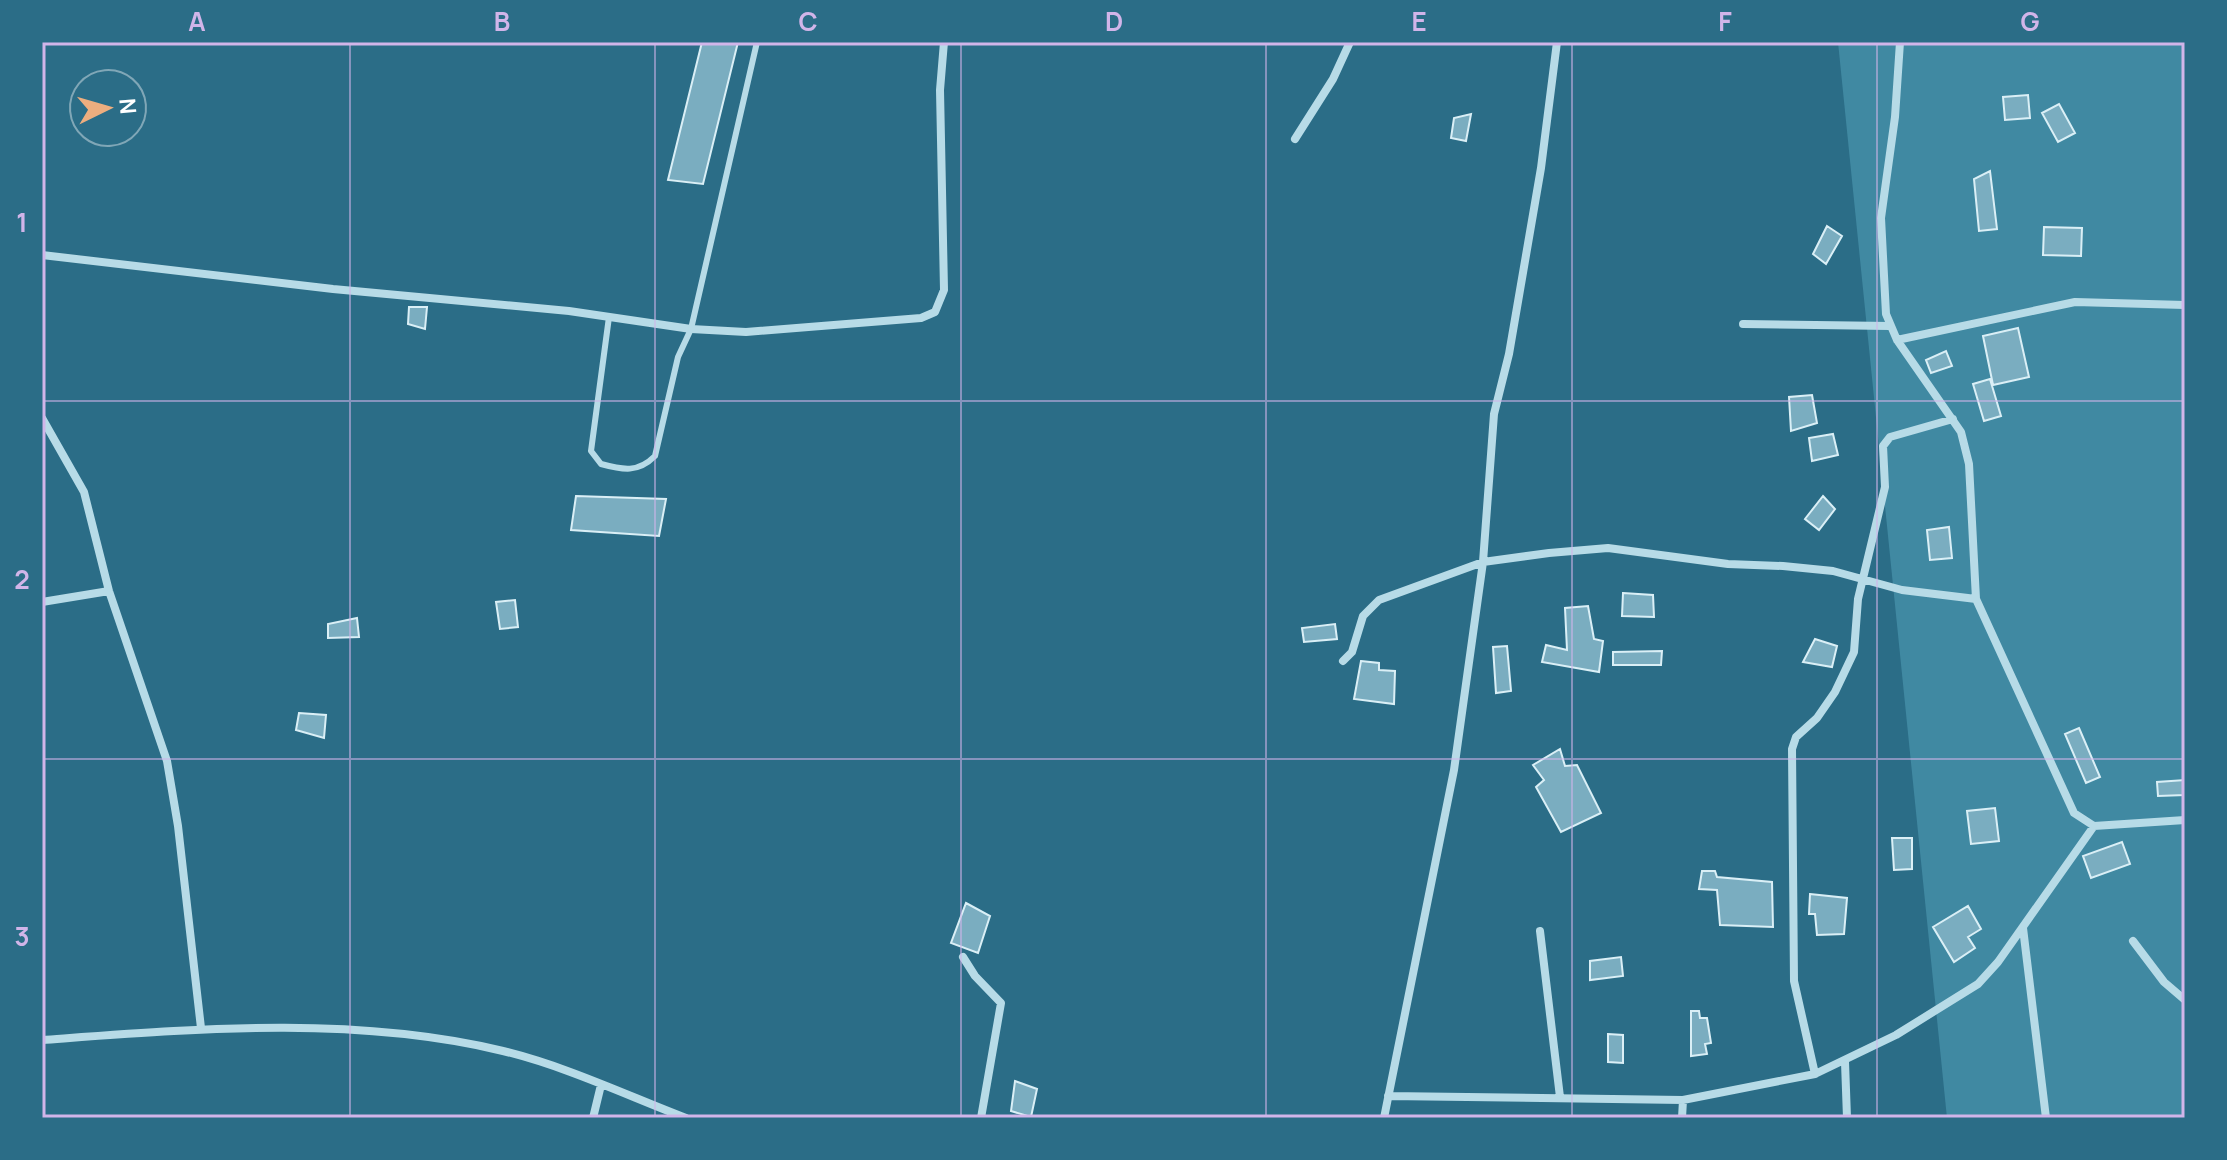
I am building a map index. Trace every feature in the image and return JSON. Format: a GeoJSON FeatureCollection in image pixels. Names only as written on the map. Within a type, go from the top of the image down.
{"type":"FeatureCollection","features":[{"type":"Feature","properties":{"kind":"street"},"geometry":{"type":"LineString","coordinates":[[42,255],[609,317],[691,329],[746,332],[913,320],[935,312],[944,290],[940,90],[944,42]]}},
{"type":"Feature","properties":{"kind":"street"},"geometry":{"type":"LineString","coordinates":[[1295,139],[1333,79],[1350,42]]}},
{"type":"Feature","properties":{"kind":"street"},"geometry":{"type":"LineString","coordinates":[[1384,1118],[1454,770],[1483,562],[1494,414],[1509,354],[1538,183],[1557,42]]}},
{"type":"Feature","properties":{"kind":"street"},"geometry":{"type":"LineString","coordinates":[[1900,42],[1895,117],[1881,218],[1883,291],[1890,326],[1897,340],[1961,432],[1969,464],[1976,599],[2069,805],[2081,820],[2094,826],[2185,820]]}},
{"type":"Feature","properties":{"kind":"street"},"geometry":{"type":"LineString","coordinates":[[1897,340],[2075,302],[2185,305]]}},
{"type":"Feature","properties":{"kind":"street"},"geometry":{"type":"LineString","coordinates":[[1743,324],[1890,326]]}},
{"type":"Feature","properties":{"kind":"street"},"geometry":{"type":"LineString","coordinates":[[42,418],[84,492],[109,591],[167,761],[178,826],[201,1028]]}},
{"type":"Feature","properties":{"kind":"street"},"geometry":{"type":"LineString","coordinates":[[1815,1074],[1794,981],[1792,749],[1796,737],[1817,718],[1849,668],[1854,652],[1858,599],[1885,487],[1886,441],[1953,419]]}},
{"type":"Feature","properties":{"kind":"street"},"geometry":{"type":"LineString","coordinates":[[1343,661],[1352,652],[1363,616],[1379,600],[1483,562],[1608,548],[1728,564],[1833,571],[1902,590],[1976,599]]}},
{"type":"Feature","properties":{"kind":"street"},"geometry":{"type":"LineString","coordinates":[[42,602],[109,591]]}},
{"type":"Feature","properties":{"kind":"street"},"geometry":{"type":"LineString","coordinates":[[1388,1096],[1683,1100],[1815,1074],[1896,1035],[1978,984],[2023,927],[2094,826]]}},
{"type":"Feature","properties":{"kind":"street"},"geometry":{"type":"LineString","coordinates":[[2023,927],[2046,1118]]}},
{"type":"Feature","properties":{"kind":"street"},"geometry":{"type":"LineString","coordinates":[[1540,931],[1560,1097]]}},
{"type":"Feature","properties":{"kind":"street"},"geometry":{"type":"LineString","coordinates":[[2133,941],[2164,982],[2185,1000]]}},
{"type":"Feature","properties":{"kind":"street"},"geometry":{"type":"LineString","coordinates":[[963,957],[975,976],[1001,1003],[981,1118]]}},
{"type":"Feature","properties":{"kind":"street"},"geometry":{"type":"LineString","coordinates":[[42,1040],[201,1028],[332,1031],[428,1038],[505,1051],[686,1118]]}},
{"type":"Feature","properties":{"kind":"street"},"geometry":{"type":"LineString","coordinates":[[1845,1062],[1847,1118]]}},
{"type":"Feature","properties":{"kind":"street"},"geometry":{"type":"LineString","coordinates":[[593,1118],[601,1085]]}},
{"type":"Feature","properties":{"kind":"street"},"geometry":{"type":"LineString","coordinates":[[1682,1118],[1683,1100]]}},
{"type":"Feature","properties":{"kind":"lane"},"geometry":{"type":"LineString","coordinates":[[609,317],[591,451],[601,464],[619,469],[645,466],[655,456],[678,357],[691,329],[757,42]]}},
{"type":"Feature","properties":{"kind":"shaded area"},"geometry":{"type":"Polygon","coordinates":[[[1838,42],[2185,42],[2185,1118],[1947,1118],[1838,42]]]}},
{"type":"Feature","properties":{"kind":"building"},"geometry":{"type":"Polygon","coordinates":[[[702,42],[738,42],[703,184],[668,180],[702,42]]]}},
{"type":"Feature","properties":{"kind":"building"},"geometry":{"type":"Polygon","coordinates":[[[2028,95],[2030,118],[2005,120],[2003,97],[2028,95]]]}},
{"type":"Feature","properties":{"kind":"building"},"geometry":{"type":"Polygon","coordinates":[[[2059,104],[2075,133],[2058,142],[2042,113],[2059,104]]]}},
{"type":"Feature","properties":{"kind":"building"},"geometry":{"type":"Polygon","coordinates":[[[1471,114],[1466,141],[1451,138],[1454,118],[1471,114]]]}},
{"type":"Feature","properties":{"kind":"building"},"geometry":{"type":"Polygon","coordinates":[[[1990,171],[1997,229],[1979,231],[1974,179],[1990,171]]]}},
{"type":"Feature","properties":{"kind":"building"},"geometry":{"type":"Polygon","coordinates":[[[1827,226],[1842,236],[1826,264],[1813,254],[1827,226]]]}},
{"type":"Feature","properties":{"kind":"building"},"geometry":{"type":"Polygon","coordinates":[[[2044,227],[2082,228],[2081,256],[2043,255],[2044,227]]]}},
{"type":"Feature","properties":{"kind":"building"},"geometry":{"type":"Polygon","coordinates":[[[409,307],[427,307],[425,329],[408,324],[409,307]]]}},
{"type":"Feature","properties":{"kind":"building"},"geometry":{"type":"Polygon","coordinates":[[[2018,328],[2029,377],[1993,385],[1983,336],[2018,328]]]}},
{"type":"Feature","properties":{"kind":"building"},"geometry":{"type":"Polygon","coordinates":[[[1946,351],[1952,366],[1931,373],[1926,360],[1946,351]]]}},
{"type":"Feature","properties":{"kind":"building"},"geometry":{"type":"Polygon","coordinates":[[[1990,379],[2001,416],[1984,421],[1973,384],[1990,379]]]}},
{"type":"Feature","properties":{"kind":"building"},"geometry":{"type":"Polygon","coordinates":[[[1812,395],[1817,423],[1791,431],[1789,397],[1812,395]]]}},
{"type":"Feature","properties":{"kind":"building"},"geometry":{"type":"Polygon","coordinates":[[[1833,434],[1838,455],[1812,461],[1809,438],[1833,434]]]}},
{"type":"Feature","properties":{"kind":"building"},"geometry":{"type":"Polygon","coordinates":[[[576,496],[666,499],[659,536],[571,530],[576,496]]]}},
{"type":"Feature","properties":{"kind":"building"},"geometry":{"type":"Polygon","coordinates":[[[1823,496],[1835,509],[1819,530],[1805,519],[1823,496]]]}},
{"type":"Feature","properties":{"kind":"building"},"geometry":{"type":"Polygon","coordinates":[[[1949,527],[1952,558],[1930,560],[1927,530],[1949,527]]]}},
{"type":"Feature","properties":{"kind":"building"},"geometry":{"type":"Polygon","coordinates":[[[1623,593],[1653,595],[1654,617],[1622,616],[1623,593]]]}},
{"type":"Feature","properties":{"kind":"building"},"geometry":{"type":"Polygon","coordinates":[[[515,600],[518,627],[500,629],[496,602],[515,600]]]}},
{"type":"Feature","properties":{"kind":"building"},"geometry":{"type":"Polygon","coordinates":[[[1588,606],[1594,639],[1603,641],[1599,672],[1542,662],[1546,645],[1567,650],[1565,608],[1588,606]]]}},
{"type":"Feature","properties":{"kind":"building"},"geometry":{"type":"Polygon","coordinates":[[[357,618],[359,637],[328,638],[328,624],[357,618]]]}},
{"type":"Feature","properties":{"kind":"building"},"geometry":{"type":"Polygon","coordinates":[[[1335,624],[1337,639],[1304,642],[1302,628],[1335,624]]]}},
{"type":"Feature","properties":{"kind":"building"},"geometry":{"type":"Polygon","coordinates":[[[1815,639],[1837,646],[1832,667],[1803,662],[1815,639]]]}},
{"type":"Feature","properties":{"kind":"building"},"geometry":{"type":"Polygon","coordinates":[[[1507,646],[1511,691],[1496,693],[1493,647],[1507,646]]]}},
{"type":"Feature","properties":{"kind":"building"},"geometry":{"type":"Polygon","coordinates":[[[1662,651],[1661,665],[1613,665],[1613,652],[1662,651]]]}},
{"type":"Feature","properties":{"kind":"building"},"geometry":{"type":"Polygon","coordinates":[[[1361,661],[1379,663],[1379,670],[1395,671],[1394,704],[1354,699],[1361,661]]]}},
{"type":"Feature","properties":{"kind":"building"},"geometry":{"type":"Polygon","coordinates":[[[299,713],[326,715],[324,738],[296,730],[299,713]]]}},
{"type":"Feature","properties":{"kind":"building"},"geometry":{"type":"Polygon","coordinates":[[[2079,728],[2100,777],[2086,783],[2065,734],[2079,728]]]}},
{"type":"Feature","properties":{"kind":"building"},"geometry":{"type":"Polygon","coordinates":[[[1560,749],[1565,766],[1577,765],[1601,813],[1561,832],[1536,787],[1544,780],[1533,765],[1560,749]]]}},
{"type":"Feature","properties":{"kind":"building"},"geometry":{"type":"Polygon","coordinates":[[[2185,780],[2185,795],[2158,796],[2157,782],[2185,780]]]}},
{"type":"Feature","properties":{"kind":"building"},"geometry":{"type":"Polygon","coordinates":[[[1995,808],[1999,841],[1971,844],[1967,811],[1995,808]]]}},
{"type":"Feature","properties":{"kind":"building"},"geometry":{"type":"Polygon","coordinates":[[[1892,838],[1912,838],[1912,869],[1894,870],[1892,838]]]}},
{"type":"Feature","properties":{"kind":"building"},"geometry":{"type":"Polygon","coordinates":[[[2122,842],[2130,864],[2091,878],[2083,856],[2122,842]]]}},
{"type":"Feature","properties":{"kind":"building"},"geometry":{"type":"Polygon","coordinates":[[[1702,871],[1715,871],[1717,877],[1772,882],[1773,927],[1720,925],[1717,890],[1699,889],[1702,871]]]}},
{"type":"Feature","properties":{"kind":"building"},"geometry":{"type":"Polygon","coordinates":[[[1810,894],[1847,898],[1844,934],[1817,935],[1815,914],[1809,914],[1810,894]]]}},
{"type":"Feature","properties":{"kind":"building"},"geometry":{"type":"Polygon","coordinates":[[[966,903],[990,916],[978,953],[951,943],[966,903]]]}},
{"type":"Feature","properties":{"kind":"building"},"geometry":{"type":"Polygon","coordinates":[[[1968,906],[1981,929],[1968,937],[1975,948],[1954,962],[1933,927],[1968,906]]]}},
{"type":"Feature","properties":{"kind":"building"},"geometry":{"type":"Polygon","coordinates":[[[1621,957],[1623,976],[1590,980],[1590,961],[1621,957]]]}},
{"type":"Feature","properties":{"kind":"building"},"geometry":{"type":"Polygon","coordinates":[[[1691,1011],[1699,1011],[1700,1018],[1707,1018],[1711,1043],[1705,1044],[1707,1054],[1691,1056],[1691,1011]]]}},
{"type":"Feature","properties":{"kind":"building"},"geometry":{"type":"Polygon","coordinates":[[[1608,1034],[1623,1035],[1623,1063],[1608,1062],[1608,1034]]]}},
{"type":"Feature","properties":{"kind":"building"},"geometry":{"type":"Polygon","coordinates":[[[1015,1081],[1037,1089],[1031,1117],[1011,1111],[1015,1081]]]}}]}
